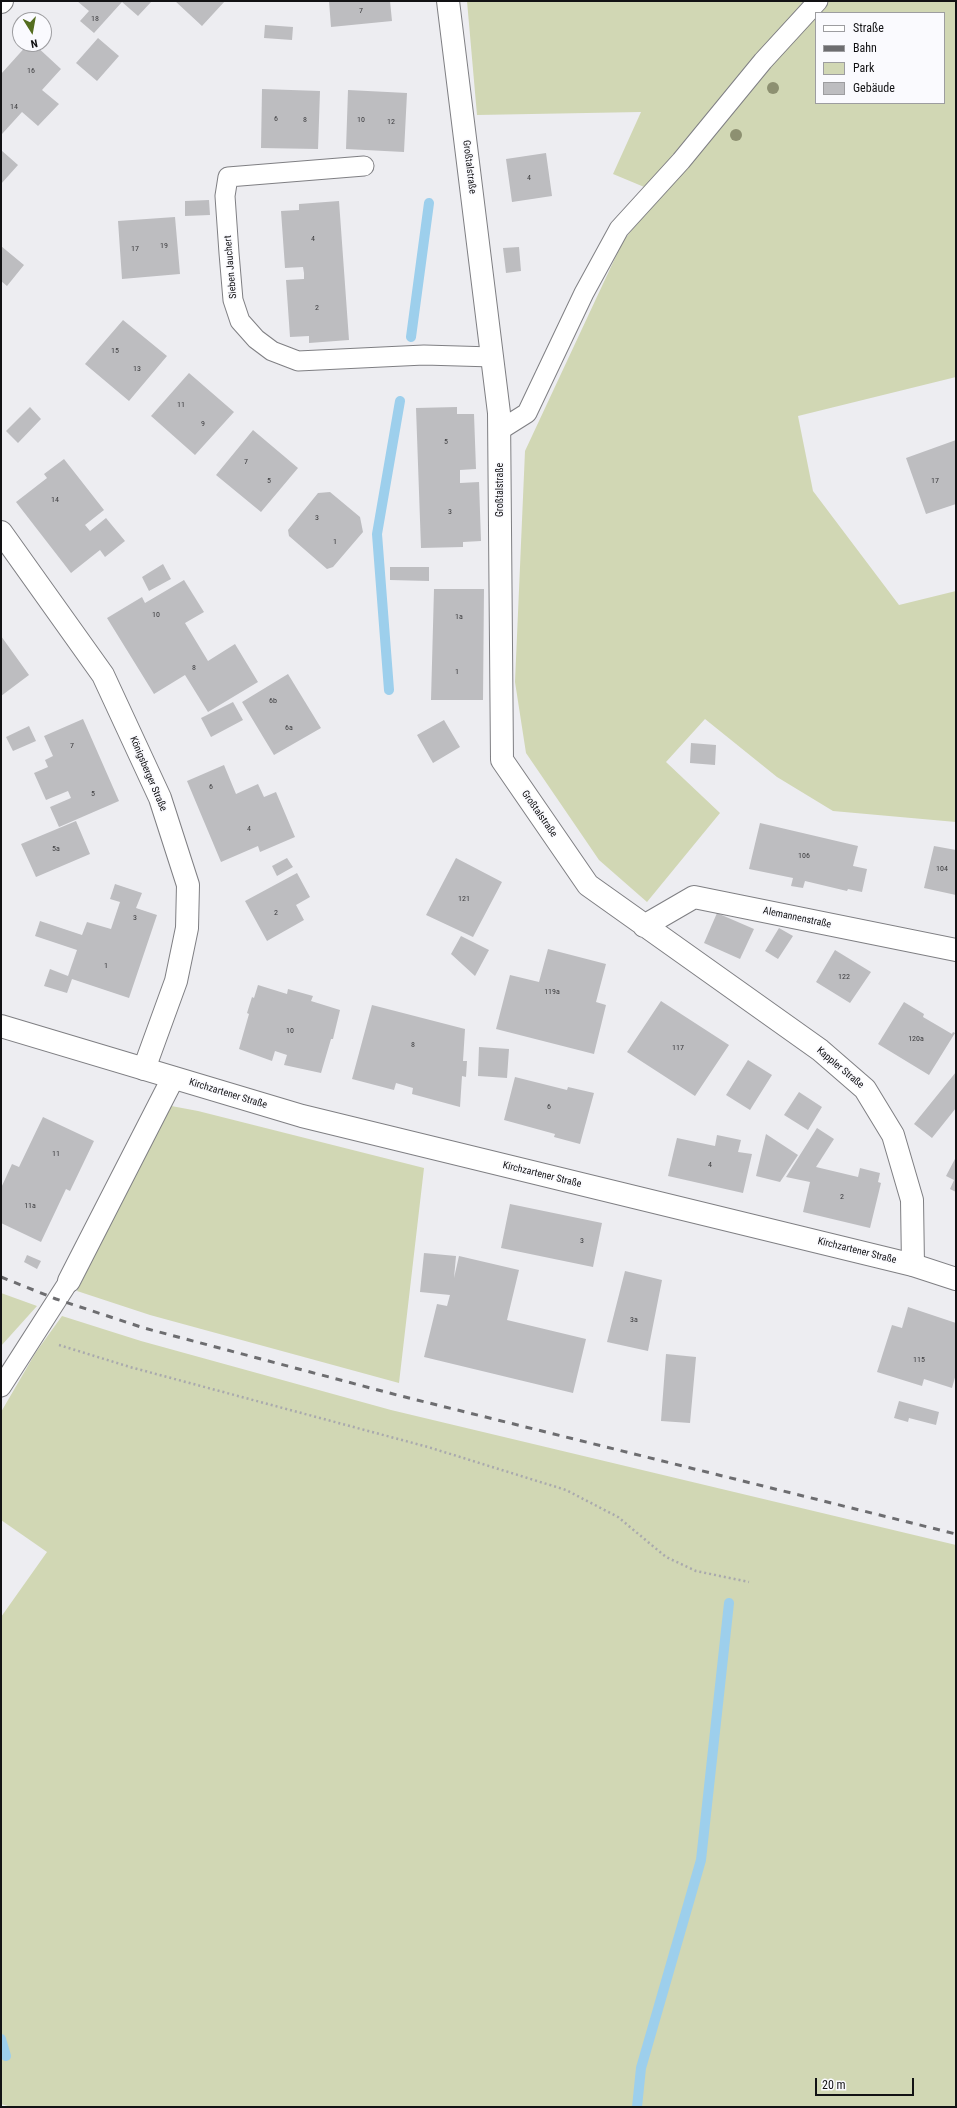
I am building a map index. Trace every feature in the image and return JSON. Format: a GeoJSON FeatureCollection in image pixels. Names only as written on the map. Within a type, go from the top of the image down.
{"type":"FeatureCollection","features":[{"type":"Feature","properties":{"kind":"street","name":"Großtalstraße"},"geometry":{"type":"LineString","coordinates":[[448,1],[493,358],[500,430],[502,760],[588,885],[644,926]]}},
{"type":"Feature","properties":{"kind":"street","name":"Königsberger Straße"},"geometry":{"type":"LineString","coordinates":[[1,532],[103,675],[160,798],[188,885],[187,928],[176,981],[144,1069]]}},
{"type":"Feature","properties":{"kind":"street","name":"Alemannenstraße"},"geometry":{"type":"LineString","coordinates":[[644,926],[694,897],[956,950]]}},
{"type":"Feature","properties":{"kind":"street","name":"Kappler Straße"},"geometry":{"type":"LineString","coordinates":[[644,926],[820,1050],[866,1089],[893,1135],[912,1200],[912,1265]]}},
{"type":"Feature","properties":{"kind":"street","name":"Kirchzartener Straße"},"geometry":{"type":"LineString","coordinates":[[1,1026],[309,1118],[912,1265]]}},
{"type":"Feature","properties":{"kind":"street"},"geometry":{"type":"LineString","coordinates":[[69,1280],[173,1078]]}},
{"type":"Feature","properties":{"kind":"street"},"geometry":{"type":"LineString","coordinates":[[912,1265],[956,1279]]}},
{"type":"Feature","properties":{"kind":"lane"},"geometry":{"type":"LineString","coordinates":[[500,430],[527,413],[584,293],[619,229],[681,161],[763,61],[818,1]]}},
{"type":"Feature","properties":{"kind":"lane","name":"Sieben Jauchert"},"geometry":{"type":"LineString","coordinates":[[364,166],[228,177],[225,196],[233,294],[240,321],[256,338],[272,351],[298,361],[424,355],[493,358]]}},
{"type":"Feature","properties":{"kind":"lane"},"geometry":{"type":"LineString","coordinates":[[1,1387],[6,1366],[34,1333],[69,1280]]}},
{"type":"Feature","properties":{"kind":"path"},"geometry":{"type":"LineString","coordinates":[[34,1333],[68,1349],[428,1447],[566,1490],[618,1517],[666,1557],[696,1571],[749,1582]]}},
{"type":"Feature","properties":{"kind":"green space"},"geometry":{"type":"Polygon","coordinates":[[[467,1],[956,1],[956,377],[798,416],[813,491],[899,605],[956,591],[956,822],[833,811],[777,777],[705,719],[666,762],[720,813],[647,902],[599,860],[526,753],[515,682],[525,451],[623,241],[661,194],[613,174],[641,112],[477,115],[467,1]]]}},
{"type":"Feature","properties":{"kind":"green space"},"geometry":{"type":"Polygon","coordinates":[[[166,1105],[198,1111],[424,1168],[399,1383],[150,1315],[77,1291],[152,1141],[166,1105]]]}},
{"type":"Feature","properties":{"kind":"green space"},"geometry":{"type":"Polygon","coordinates":[[[1,1293],[37,1306],[1,1346],[1,1293]]]}},
{"type":"Feature","properties":{"kind":"green space"},"geometry":{"type":"Polygon","coordinates":[[[62,1316],[141,1341],[391,1410],[956,1545],[956,2107],[11,2107],[1,2104],[1,1617],[47,1552],[1,1520],[1,1412],[36,1352],[62,1316]]]}},
{"type":"Feature","properties":{"kind":"building"},"geometry":{"type":"Polygon","coordinates":[[[77,1],[152,1],[138,16],[122,2],[94,33],[80,21],[89,11],[77,1]]]}},
{"type":"Feature","properties":{"kind":"building"},"geometry":{"type":"Polygon","coordinates":[[[175,1],[225,1],[202,26],[175,1]]]}},
{"type":"Feature","properties":{"kind":"building"},"geometry":{"type":"Polygon","coordinates":[[[329,1],[390,1],[392,21],[331,27],[329,1]]]}},
{"type":"Feature","properties":{"kind":"building"},"geometry":{"type":"Polygon","coordinates":[[[265,25],[293,27],[292,40],[264,38],[265,25]]]}},
{"type":"Feature","properties":{"kind":"building"},"geometry":{"type":"Polygon","coordinates":[[[98,38],[119,56],[97,81],[76,63],[98,38]]]}},
{"type":"Feature","properties":{"kind":"building"},"geometry":{"type":"Polygon","coordinates":[[[21,52],[43,52],[61,69],[42,90],[59,104],[38,126],[22,112],[2,134],[1,74],[21,52]]]}},
{"type":"Feature","properties":{"kind":"building"},"geometry":{"type":"Polygon","coordinates":[[[262,89],[320,91],[318,149],[261,148],[262,89]]]}},
{"type":"Feature","properties":{"kind":"building"},"geometry":{"type":"Polygon","coordinates":[[[348,90],[407,93],[404,152],[346,149],[348,90]]]}},
{"type":"Feature","properties":{"kind":"building"},"geometry":{"type":"Polygon","coordinates":[[[1,150],[18,165],[1,184],[1,150]]]}},
{"type":"Feature","properties":{"kind":"building"},"geometry":{"type":"Polygon","coordinates":[[[546,153],[552,196],[512,202],[506,159],[546,153]]]}},
{"type":"Feature","properties":{"kind":"building"},"geometry":{"type":"Polygon","coordinates":[[[209,200],[210,215],[185,216],[185,201],[209,200]]]}},
{"type":"Feature","properties":{"kind":"building"},"geometry":{"type":"Polygon","coordinates":[[[339,201],[349,340],[309,343],[309,336],[290,337],[286,280],[304,279],[304,273],[303,267],[285,268],[281,211],[299,210],[299,204],[339,201]]]}},
{"type":"Feature","properties":{"kind":"building"},"geometry":{"type":"Polygon","coordinates":[[[175,217],[180,274],[122,279],[118,221],[175,217]]]}},
{"type":"Feature","properties":{"kind":"building"},"geometry":{"type":"Polygon","coordinates":[[[1,246],[24,265],[7,286],[1,281],[1,246]]]}},
{"type":"Feature","properties":{"kind":"building"},"geometry":{"type":"Polygon","coordinates":[[[519,247],[521,271],[506,273],[503,248],[519,247]]]}},
{"type":"Feature","properties":{"kind":"building"},"geometry":{"type":"Polygon","coordinates":[[[123,320],[167,356],[129,401],[85,364],[123,320]]]}},
{"type":"Feature","properties":{"kind":"building"},"geometry":{"type":"Polygon","coordinates":[[[189,373],[234,412],[195,455],[151,416],[189,373]]]}},
{"type":"Feature","properties":{"kind":"building"},"geometry":{"type":"Polygon","coordinates":[[[30,407],[41,419],[18,443],[6,431],[30,407]]]}},
{"type":"Feature","properties":{"kind":"building"},"geometry":{"type":"Polygon","coordinates":[[[457,407],[457,414],[474,414],[476,469],[460,470],[460,483],[479,482],[481,541],[463,542],[463,547],[421,548],[416,408],[457,407]]]}},
{"type":"Feature","properties":{"kind":"building"},"geometry":{"type":"Polygon","coordinates":[[[253,430],[298,468],[261,512],[216,475],[253,430]]]}},
{"type":"Feature","properties":{"kind":"building"},"geometry":{"type":"Polygon","coordinates":[[[956,440],[956,504],[926,514],[906,458],[956,440]]]}},
{"type":"Feature","properties":{"kind":"building"},"geometry":{"type":"Polygon","coordinates":[[[64,459],[104,510],[85,525],[90,531],[106,518],[125,541],[105,557],[100,550],[71,573],[16,502],[47,478],[44,474],[64,459]]]}},
{"type":"Feature","properties":{"kind":"building"},"geometry":{"type":"Polygon","coordinates":[[[330,492],[360,517],[363,532],[333,567],[327,569],[289,536],[288,530],[318,493],[330,492]]]}},
{"type":"Feature","properties":{"kind":"building"},"geometry":{"type":"Polygon","coordinates":[[[163,564],[171,579],[149,591],[142,577],[163,564]]]}},
{"type":"Feature","properties":{"kind":"building"},"geometry":{"type":"Polygon","coordinates":[[[390,567],[429,567],[429,581],[390,580],[390,567]]]}},
{"type":"Feature","properties":{"kind":"building"},"geometry":{"type":"Polygon","coordinates":[[[184,580],[204,612],[185,623],[208,661],[235,644],[258,682],[208,712],[185,675],[154,694],[107,618],[142,597],[145,603],[184,580]]]}},
{"type":"Feature","properties":{"kind":"building"},"geometry":{"type":"Polygon","coordinates":[[[434,589],[484,589],[483,700],[431,700],[434,589]]]}},
{"type":"Feature","properties":{"kind":"building"},"geometry":{"type":"Polygon","coordinates":[[[1,636],[29,675],[1,696],[1,636]]]}},
{"type":"Feature","properties":{"kind":"building"},"geometry":{"type":"Polygon","coordinates":[[[288,674],[321,728],[274,755],[242,702],[288,674]]]}},
{"type":"Feature","properties":{"kind":"building"},"geometry":{"type":"Polygon","coordinates":[[[233,702],[243,720],[211,737],[201,718],[233,702]]]}},
{"type":"Feature","properties":{"kind":"building"},"geometry":{"type":"Polygon","coordinates":[[[83,719],[119,801],[59,827],[50,807],[71,798],[68,791],[46,800],[34,773],[48,767],[45,760],[53,756],[44,736],[83,719]]]}},
{"type":"Feature","properties":{"kind":"building"},"geometry":{"type":"Polygon","coordinates":[[[444,720],[460,747],[433,763],[417,735],[444,720]]]}},
{"type":"Feature","properties":{"kind":"building"},"geometry":{"type":"Polygon","coordinates":[[[29,726],[36,741],[13,751],[6,737],[29,726]]]}},
{"type":"Feature","properties":{"kind":"building"},"geometry":{"type":"Polygon","coordinates":[[[691,743],[716,745],[715,765],[690,763],[691,743]]]}},
{"type":"Feature","properties":{"kind":"building"},"geometry":{"type":"Polygon","coordinates":[[[224,765],[236,794],[258,784],[264,797],[276,792],[295,837],[260,852],[258,846],[221,862],[187,781],[224,765]]]}},
{"type":"Feature","properties":{"kind":"building"},"geometry":{"type":"Polygon","coordinates":[[[76,821],[90,854],[36,877],[21,844],[76,821]]]}},
{"type":"Feature","properties":{"kind":"building"},"geometry":{"type":"Polygon","coordinates":[[[760,823],[858,846],[853,866],[867,869],[862,892],[848,889],[847,891],[805,881],[803,888],[791,886],[793,878],[749,869],[760,823]]]}},
{"type":"Feature","properties":{"kind":"building"},"geometry":{"type":"Polygon","coordinates":[[[934,846],[956,850],[956,895],[924,888],[934,846]]]}},
{"type":"Feature","properties":{"kind":"building"},"geometry":{"type":"Polygon","coordinates":[[[287,858],[293,867],[277,876],[272,866],[287,858]]]}},
{"type":"Feature","properties":{"kind":"building"},"geometry":{"type":"Polygon","coordinates":[[[456,858],[502,882],[473,937],[426,915],[456,858]]]}},
{"type":"Feature","properties":{"kind":"building"},"geometry":{"type":"Polygon","coordinates":[[[297,873],[310,897],[296,905],[304,920],[267,941],[245,901],[297,873]]]}},
{"type":"Feature","properties":{"kind":"building"},"geometry":{"type":"Polygon","coordinates":[[[115,884],[142,893],[136,908],[157,915],[129,998],[72,979],[67,993],[44,986],[50,969],[68,976],[77,950],[35,936],[40,921],[82,935],[87,922],[111,929],[120,902],[110,899],[115,884]]]}},
{"type":"Feature","properties":{"kind":"building"},"geometry":{"type":"Polygon","coordinates":[[[717,913],[754,929],[740,959],[704,943],[717,913]]]}},
{"type":"Feature","properties":{"kind":"building"},"geometry":{"type":"Polygon","coordinates":[[[779,928],[793,936],[778,959],[765,951],[779,928]]]}},
{"type":"Feature","properties":{"kind":"building"},"geometry":{"type":"Polygon","coordinates":[[[461,936],[489,950],[475,976],[451,954],[461,936]]]}},
{"type":"Feature","properties":{"kind":"building"},"geometry":{"type":"Polygon","coordinates":[[[548,949],[606,964],[596,1002],[606,1005],[594,1054],[496,1029],[510,975],[539,982],[548,949]]]}},
{"type":"Feature","properties":{"kind":"building"},"geometry":{"type":"Polygon","coordinates":[[[835,950],[871,972],[850,1003],[816,982],[835,950]]]}},
{"type":"Feature","properties":{"kind":"building"},"geometry":{"type":"Polygon","coordinates":[[[258,985],[287,994],[288,989],[313,996],[311,1001],[340,1010],[333,1039],[331,1039],[321,1073],[284,1065],[287,1055],[275,1051],[272,1061],[239,1049],[249,1014],[247,1013],[258,985]]]}},
{"type":"Feature","properties":{"kind":"building"},"geometry":{"type":"Polygon","coordinates":[[[661,1001],[729,1045],[695,1096],[627,1052],[661,1001]]]}},
{"type":"Feature","properties":{"kind":"building"},"geometry":{"type":"Polygon","coordinates":[[[904,1002],[924,1014],[923,1017],[952,1034],[953,1032],[955,1033],[929,1075],[878,1044],[904,1002]]]}},
{"type":"Feature","properties":{"kind":"building"},"geometry":{"type":"Polygon","coordinates":[[[372,1005],[465,1029],[463,1061],[467,1061],[466,1077],[462,1076],[460,1107],[412,1094],[413,1088],[396,1083],[394,1090],[352,1079],[372,1005]]]}},
{"type":"Feature","properties":{"kind":"building"},"geometry":{"type":"Polygon","coordinates":[[[479,1047],[509,1049],[507,1078],[478,1076],[479,1047]]]}},
{"type":"Feature","properties":{"kind":"building"},"geometry":{"type":"Polygon","coordinates":[[[748,1060],[772,1075],[750,1110],[726,1095],[748,1060]]]}},
{"type":"Feature","properties":{"kind":"building"},"geometry":{"type":"Polygon","coordinates":[[[956,1072],[956,1108],[932,1138],[914,1124],[956,1072]]]}},
{"type":"Feature","properties":{"kind":"building"},"geometry":{"type":"Polygon","coordinates":[[[515,1077],[567,1090],[568,1087],[594,1093],[580,1144],[554,1137],[555,1134],[504,1120],[515,1077]]]}},
{"type":"Feature","properties":{"kind":"building"},"geometry":{"type":"Polygon","coordinates":[[[799,1092],[822,1107],[808,1130],[784,1115],[799,1092]]]}},
{"type":"Feature","properties":{"kind":"building"},"geometry":{"type":"Polygon","coordinates":[[[43,1117],[94,1141],[70,1191],[66,1189],[41,1242],[1,1223],[1,1188],[12,1164],[19,1167],[43,1117]]]}},
{"type":"Feature","properties":{"kind":"building"},"geometry":{"type":"Polygon","coordinates":[[[817,1128],[834,1139],[816,1167],[858,1177],[860,1168],[880,1173],[878,1182],[881,1183],[870,1228],[803,1212],[810,1182],[786,1177],[817,1128]]]}},
{"type":"Feature","properties":{"kind":"building"},"geometry":{"type":"Polygon","coordinates":[[[766,1134],[798,1155],[780,1182],[756,1176],[766,1134]]]}},
{"type":"Feature","properties":{"kind":"building"},"geometry":{"type":"Polygon","coordinates":[[[717,1135],[741,1140],[738,1152],[752,1154],[743,1193],[668,1176],[677,1138],[715,1146],[717,1135]]]}},
{"type":"Feature","properties":{"kind":"building"},"geometry":{"type":"Polygon","coordinates":[[[956,1157],[956,1192],[950,1189],[954,1180],[946,1176],[956,1157]]]}},
{"type":"Feature","properties":{"kind":"building"},"geometry":{"type":"Polygon","coordinates":[[[510,1204],[602,1223],[593,1267],[501,1248],[510,1204]]]}},
{"type":"Feature","properties":{"kind":"building"},"geometry":{"type":"Polygon","coordinates":[[[424,1253],[456,1256],[454,1278],[459,1256],[519,1270],[507,1320],[586,1339],[573,1393],[424,1357],[437,1304],[447,1306],[450,1295],[420,1292],[424,1253]]]}},
{"type":"Feature","properties":{"kind":"building"},"geometry":{"type":"Polygon","coordinates":[[[27,1255],[41,1261],[37,1269],[24,1262],[27,1255]]]}},
{"type":"Feature","properties":{"kind":"building"},"geometry":{"type":"Polygon","coordinates":[[[625,1271],[662,1280],[648,1351],[607,1342],[625,1271]]]}},
{"type":"Feature","properties":{"kind":"building"},"geometry":{"type":"Polygon","coordinates":[[[908,1307],[956,1323],[956,1374],[952,1388],[924,1379],[922,1386],[877,1372],[892,1325],[902,1328],[908,1307]]]}},
{"type":"Feature","properties":{"kind":"building"},"geometry":{"type":"Polygon","coordinates":[[[666,1354],[696,1357],[690,1423],[661,1421],[666,1354]]]}},
{"type":"Feature","properties":{"kind":"building"},"geometry":{"type":"Polygon","coordinates":[[[899,1401],[939,1412],[936,1425],[909,1418],[908,1422],[894,1418],[899,1401]]]}},
{"type":"Feature","properties":{"kind":"waterway"},"geometry":{"type":"LineString","coordinates":[[411,337],[429,203]]}},
{"type":"Feature","properties":{"kind":"waterway"},"geometry":{"type":"LineString","coordinates":[[389,690],[377,534],[400,401]]}},
{"type":"Feature","properties":{"kind":"waterway"},"geometry":{"type":"LineString","coordinates":[[637,2107],[641,2068],[701,1860],[729,1603]]}},
{"type":"Feature","properties":{"kind":"waterway"},"geometry":{"type":"LineString","coordinates":[[1,2039],[6,2056]]}},
{"type":"Feature","properties":{"kind":"railway"},"geometry":{"type":"LineString","coordinates":[[1,1277],[56,1299],[144,1328],[397,1395],[956,1534]]}}]}
